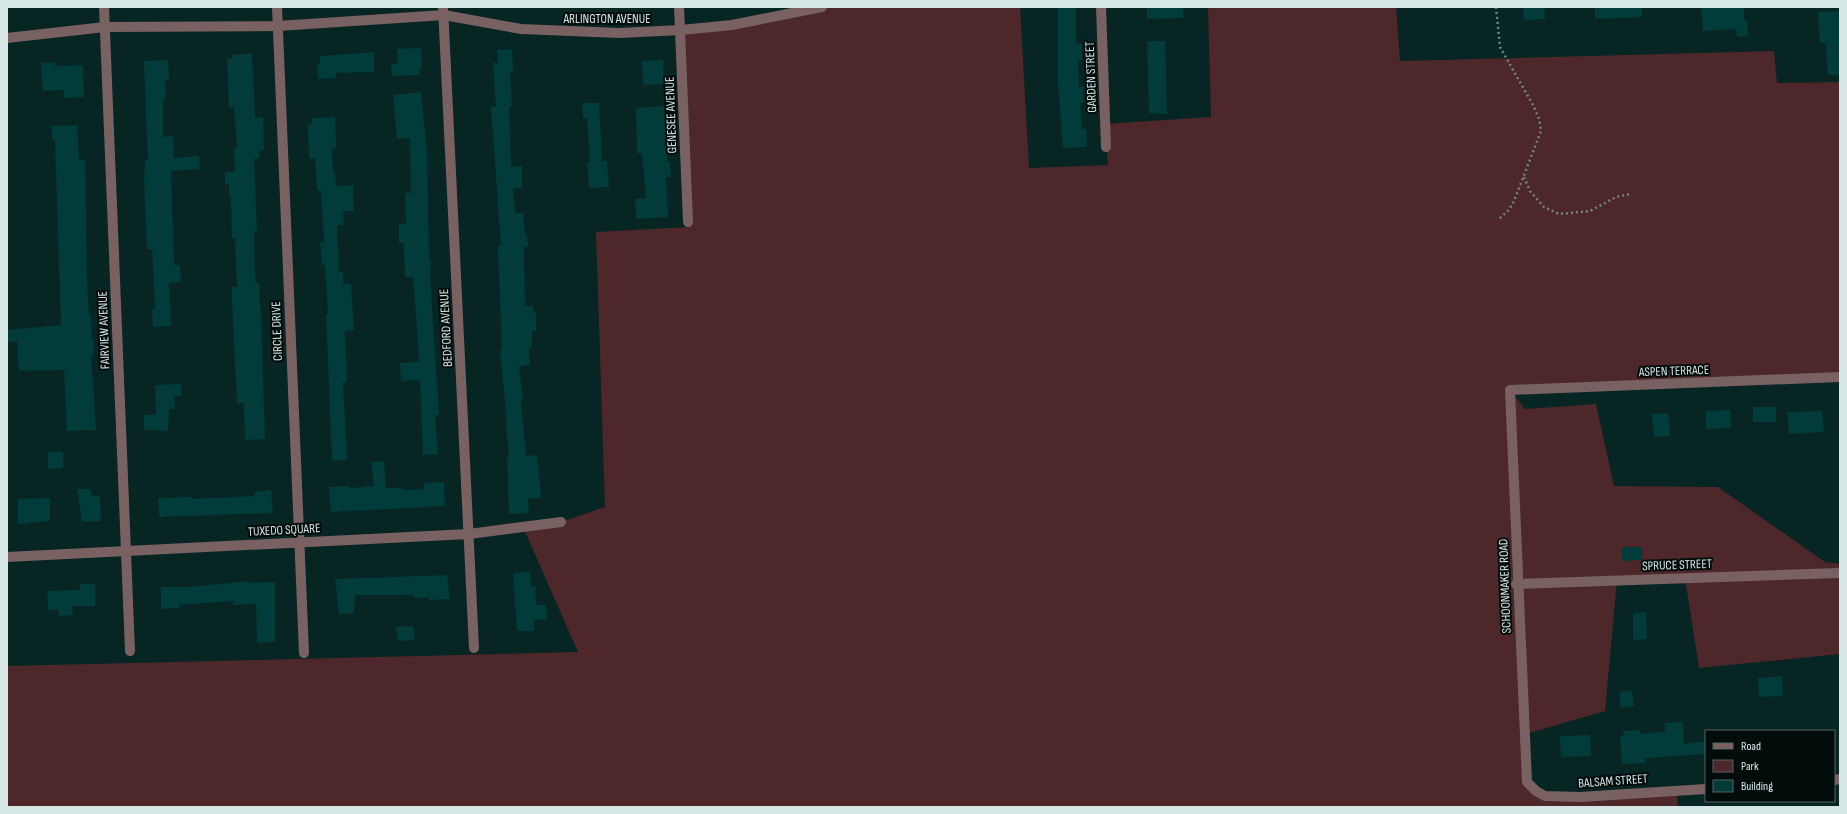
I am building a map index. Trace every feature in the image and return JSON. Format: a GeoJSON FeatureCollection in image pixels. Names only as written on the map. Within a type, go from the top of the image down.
{"type":"FeatureCollection","features":[{"type":"Feature","properties":{"kind":"street","name":"FAIRVIEW AVENUE"},"geometry":{"type":"LineString","coordinates":[[104,7],[130,651]]}},
{"type":"Feature","properties":{"kind":"street","name":"CIRCLE DRIVE"},"geometry":{"type":"LineString","coordinates":[[277,7],[298,542],[304,653]]}},
{"type":"Feature","properties":{"kind":"street","name":"GENESEE AVENUE"},"geometry":{"type":"LineString","coordinates":[[680,7],[688,222]]}},
{"type":"Feature","properties":{"kind":"street","name":"ARLINGTON AVENUE"},"geometry":{"type":"LineString","coordinates":[[7,38],[105,27],[278,26],[444,11],[528,30],[619,33],[680,30],[732,25],[822,7]]}},
{"type":"Feature","properties":{"kind":"street","name":"GARDEN STREET"},"geometry":{"type":"LineString","coordinates":[[1101,7],[1106,147]]}},
{"type":"Feature","properties":{"kind":"street","name":"BEDFORD AVENUE"},"geometry":{"type":"LineString","coordinates":[[444,11],[474,648]]}},
{"type":"Feature","properties":{"kind":"street","name":"ASPEN TERRACE"},"geometry":{"type":"LineString","coordinates":[[1510,390],[1840,377]]}},
{"type":"Feature","properties":{"kind":"street","name":"SCHOONMAKER ROAD"},"geometry":{"type":"LineString","coordinates":[[1510,390],[1517,583],[1527,782]]}},
{"type":"Feature","properties":{"kind":"street","name":"TUXEDO SQUARE"},"geometry":{"type":"LineString","coordinates":[[7,557],[469,534],[561,522]]}},
{"type":"Feature","properties":{"kind":"street","name":"SPRUCE STREET"},"geometry":{"type":"LineString","coordinates":[[1517,583],[1840,573]]}},
{"type":"Feature","properties":{"kind":"street","name":"BALSAM STREET"},"geometry":{"type":"LineString","coordinates":[[1527,782],[1536,791],[1545,796],[1580,797],[1705,789]]}},
{"type":"Feature","properties":{"kind":"path"},"geometry":{"type":"LineString","coordinates":[[1496,7],[1500,47],[1533,105],[1539,119],[1541,131],[1514,201],[1509,210],[1499,219]]}},
{"type":"Feature","properties":{"kind":"path"},"geometry":{"type":"LineString","coordinates":[[1524,176],[1530,191],[1544,207],[1559,214],[1590,211],[1603,203],[1631,194]]}},
{"type":"Feature","properties":{"kind":"green space"},"geometry":{"type":"Polygon","coordinates":[[[822,7],[1020,7],[1029,168],[1108,165],[1105,124],[1211,117],[1208,7],[1396,7],[1400,61],[1774,51],[1777,83],[1840,82],[1840,377],[1510,390],[1525,409],[1596,404],[1614,486],[1718,487],[1825,562],[1840,564],[1840,654],[1699,668],[1685,578],[1617,580],[1605,711],[1522,735],[1523,772],[1545,796],[1676,790],[1678,807],[7,807],[7,666],[578,652],[523,527],[561,522],[605,507],[596,232],[689,227],[681,30],[822,7]]]}},
{"type":"Feature","properties":{"kind":"building"},"geometry":{"type":"Polygon","coordinates":[[[1058,7],[1076,7],[1076,44],[1082,44],[1082,60],[1078,60],[1079,87],[1083,87],[1084,103],[1080,103],[1082,129],[1086,129],[1087,147],[1063,148],[1058,82],[1058,7]]]}},
{"type":"Feature","properties":{"kind":"building"},"geometry":{"type":"Polygon","coordinates":[[[1147,7],[1183,7],[1183,18],[1147,19],[1147,7]]]}},
{"type":"Feature","properties":{"kind":"building"},"geometry":{"type":"Polygon","coordinates":[[[1523,7],[1544,7],[1545,19],[1524,20],[1523,7]]]}},
{"type":"Feature","properties":{"kind":"building"},"geometry":{"type":"Polygon","coordinates":[[[1595,7],[1642,7],[1642,17],[1595,19],[1595,7]]]}},
{"type":"Feature","properties":{"kind":"building"},"geometry":{"type":"Polygon","coordinates":[[[1701,7],[1744,7],[1744,20],[1747,19],[1748,36],[1737,37],[1736,29],[1703,31],[1701,7]]]}},
{"type":"Feature","properties":{"kind":"building"},"geometry":{"type":"Polygon","coordinates":[[[1840,11],[1840,75],[1828,75],[1826,43],[1820,43],[1818,12],[1840,11]]]}},
{"type":"Feature","properties":{"kind":"building"},"geometry":{"type":"Polygon","coordinates":[[[1147,41],[1165,41],[1167,114],[1149,113],[1147,41]]]}},
{"type":"Feature","properties":{"kind":"building"},"geometry":{"type":"Polygon","coordinates":[[[421,48],[422,68],[419,68],[420,75],[392,76],[391,64],[398,64],[397,49],[421,48]]]}},
{"type":"Feature","properties":{"kind":"building"},"geometry":{"type":"Polygon","coordinates":[[[512,49],[513,72],[510,72],[512,107],[509,107],[511,167],[522,166],[522,188],[513,188],[515,213],[523,213],[525,235],[527,235],[528,247],[524,247],[525,306],[533,306],[533,313],[536,313],[536,331],[532,331],[532,347],[529,347],[530,365],[519,366],[523,401],[521,401],[526,456],[537,455],[541,495],[540,498],[528,499],[529,513],[509,514],[507,457],[509,457],[500,350],[502,350],[498,246],[501,246],[491,107],[496,107],[493,63],[498,63],[497,50],[512,49]]]}},
{"type":"Feature","properties":{"kind":"building"},"geometry":{"type":"Polygon","coordinates":[[[374,52],[374,72],[336,73],[336,78],[318,79],[317,64],[320,64],[320,56],[374,52]]]}},
{"type":"Feature","properties":{"kind":"building"},"geometry":{"type":"Polygon","coordinates":[[[252,53],[255,118],[263,117],[264,150],[259,151],[260,158],[254,159],[257,231],[254,232],[255,275],[256,283],[259,283],[261,318],[265,439],[245,440],[244,403],[237,403],[232,301],[232,287],[237,287],[235,238],[232,238],[231,197],[229,197],[229,184],[225,184],[225,172],[235,171],[234,148],[237,148],[234,107],[229,107],[227,59],[232,59],[232,55],[252,53]]]}},
{"type":"Feature","properties":{"kind":"building"},"geometry":{"type":"Polygon","coordinates":[[[168,60],[169,80],[165,80],[166,99],[163,99],[163,137],[173,136],[174,158],[199,156],[200,169],[172,171],[171,173],[174,265],[180,265],[181,282],[169,283],[171,326],[153,327],[152,309],[155,309],[152,249],[147,249],[144,181],[145,160],[148,160],[144,61],[168,60]]]}},
{"type":"Feature","properties":{"kind":"building"},"geometry":{"type":"Polygon","coordinates":[[[663,60],[664,84],[643,85],[642,61],[663,60]]]}},
{"type":"Feature","properties":{"kind":"building"},"geometry":{"type":"Polygon","coordinates":[[[55,62],[55,66],[83,65],[84,97],[64,98],[64,90],[43,91],[41,63],[55,62]]]}},
{"type":"Feature","properties":{"kind":"building"},"geometry":{"type":"Polygon","coordinates":[[[421,92],[427,154],[429,259],[431,259],[430,276],[439,415],[435,415],[438,454],[423,455],[420,380],[401,381],[400,363],[419,362],[419,354],[413,277],[405,277],[404,243],[399,243],[399,224],[406,224],[405,193],[411,193],[410,138],[397,139],[393,95],[421,92]]]}},
{"type":"Feature","properties":{"kind":"building"},"geometry":{"type":"Polygon","coordinates":[[[582,103],[599,103],[602,161],[607,161],[609,187],[589,188],[587,162],[590,162],[587,118],[583,118],[582,103]]]}},
{"type":"Feature","properties":{"kind":"building"},"geometry":{"type":"Polygon","coordinates":[[[664,106],[667,162],[670,162],[671,177],[666,177],[668,217],[636,219],[635,199],[646,198],[642,153],[637,153],[636,108],[664,106]]]}},
{"type":"Feature","properties":{"kind":"building"},"geometry":{"type":"Polygon","coordinates":[[[335,117],[336,148],[332,148],[333,172],[335,172],[336,186],[353,185],[354,211],[343,211],[344,225],[337,225],[339,272],[343,272],[343,284],[351,284],[354,330],[345,331],[347,382],[343,383],[347,460],[332,461],[326,314],[328,314],[325,265],[322,265],[320,242],[324,242],[321,191],[317,191],[315,158],[309,159],[308,124],[312,124],[312,118],[335,117]]]}},
{"type":"Feature","properties":{"kind":"building"},"geometry":{"type":"Polygon","coordinates":[[[77,125],[79,160],[85,159],[87,281],[89,316],[91,316],[94,355],[91,355],[96,430],[67,431],[64,370],[19,371],[17,341],[7,342],[7,330],[61,325],[55,140],[52,140],[52,126],[77,125]]]}},
{"type":"Feature","properties":{"kind":"building"},"geometry":{"type":"Polygon","coordinates":[[[181,384],[182,396],[174,396],[175,409],[169,409],[168,431],[144,430],[144,415],[156,415],[155,385],[181,384]]]}},
{"type":"Feature","properties":{"kind":"building"},"geometry":{"type":"Polygon","coordinates":[[[1753,407],[1776,407],[1776,422],[1753,422],[1753,407]]]}},
{"type":"Feature","properties":{"kind":"building"},"geometry":{"type":"Polygon","coordinates":[[[1730,410],[1731,428],[1706,429],[1706,411],[1730,410]]]}},
{"type":"Feature","properties":{"kind":"building"},"geometry":{"type":"Polygon","coordinates":[[[1822,411],[1824,432],[1789,434],[1787,412],[1822,411]]]}},
{"type":"Feature","properties":{"kind":"building"},"geometry":{"type":"Polygon","coordinates":[[[1668,413],[1670,436],[1654,437],[1652,414],[1668,413]]]}},
{"type":"Feature","properties":{"kind":"building"},"geometry":{"type":"Polygon","coordinates":[[[48,452],[63,452],[63,468],[48,469],[48,452]]]}},
{"type":"Feature","properties":{"kind":"building"},"geometry":{"type":"Polygon","coordinates":[[[384,461],[386,488],[401,488],[401,490],[424,489],[424,483],[444,482],[445,506],[331,512],[329,487],[350,486],[350,488],[374,486],[371,462],[384,461]]]}},
{"type":"Feature","properties":{"kind":"building"},"geometry":{"type":"Polygon","coordinates":[[[77,489],[91,489],[91,496],[100,496],[101,521],[82,522],[77,489]]]}},
{"type":"Feature","properties":{"kind":"building"},"geometry":{"type":"Polygon","coordinates":[[[271,490],[273,513],[159,517],[158,498],[192,497],[193,499],[255,496],[254,492],[271,490]]]}},
{"type":"Feature","properties":{"kind":"building"},"geometry":{"type":"Polygon","coordinates":[[[50,498],[50,521],[18,524],[18,499],[50,498]]]}},
{"type":"Feature","properties":{"kind":"building"},"geometry":{"type":"Polygon","coordinates":[[[1622,547],[1642,547],[1642,560],[1622,561],[1622,547]]]}},
{"type":"Feature","properties":{"kind":"building"},"geometry":{"type":"Polygon","coordinates":[[[530,572],[531,586],[535,586],[536,605],[546,605],[547,619],[534,620],[534,631],[517,631],[513,573],[530,572]]]}},
{"type":"Feature","properties":{"kind":"building"},"geometry":{"type":"Polygon","coordinates":[[[447,575],[450,599],[429,600],[429,597],[414,598],[414,595],[355,595],[354,613],[339,614],[335,579],[447,575]]]}},
{"type":"Feature","properties":{"kind":"building"},"geometry":{"type":"Polygon","coordinates":[[[249,581],[249,583],[275,582],[275,642],[257,643],[256,604],[233,605],[233,601],[179,605],[179,608],[161,609],[161,587],[190,587],[249,581]]]}},
{"type":"Feature","properties":{"kind":"building"},"geometry":{"type":"Polygon","coordinates":[[[80,584],[95,584],[95,606],[72,606],[73,615],[59,616],[59,610],[48,610],[47,591],[80,590],[80,584]]]}},
{"type":"Feature","properties":{"kind":"building"},"geometry":{"type":"Polygon","coordinates":[[[1646,612],[1647,639],[1633,640],[1633,613],[1646,612]]]}},
{"type":"Feature","properties":{"kind":"building"},"geometry":{"type":"Polygon","coordinates":[[[413,626],[415,640],[398,641],[396,627],[413,626]]]}},
{"type":"Feature","properties":{"kind":"building"},"geometry":{"type":"Polygon","coordinates":[[[1782,676],[1783,696],[1759,697],[1758,678],[1782,676]]]}},
{"type":"Feature","properties":{"kind":"building"},"geometry":{"type":"Polygon","coordinates":[[[1632,690],[1634,706],[1621,708],[1619,692],[1632,690]]]}},
{"type":"Feature","properties":{"kind":"building"},"geometry":{"type":"Polygon","coordinates":[[[1683,722],[1684,744],[1705,741],[1705,754],[1645,758],[1645,763],[1622,764],[1620,736],[1624,735],[1623,731],[1640,730],[1640,734],[1665,732],[1665,723],[1683,722]]]}},
{"type":"Feature","properties":{"kind":"building"},"geometry":{"type":"Polygon","coordinates":[[[1590,735],[1591,756],[1561,757],[1560,736],[1590,735]]]}}]}
